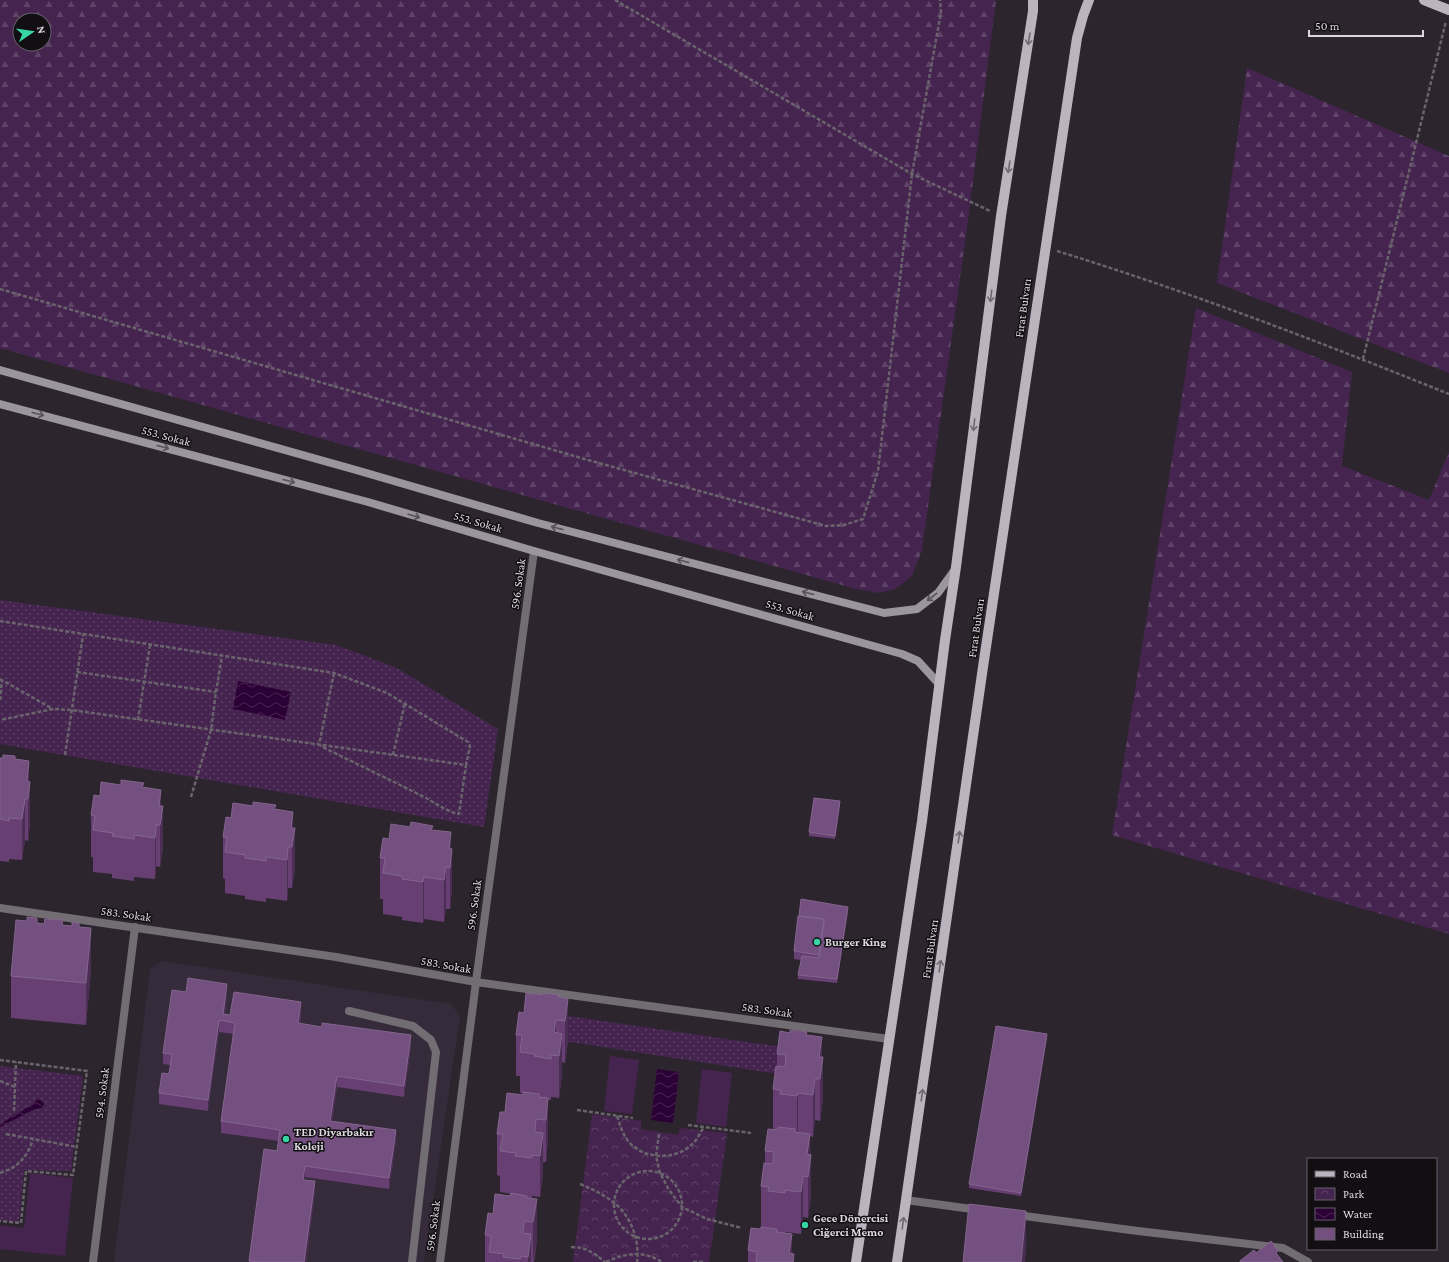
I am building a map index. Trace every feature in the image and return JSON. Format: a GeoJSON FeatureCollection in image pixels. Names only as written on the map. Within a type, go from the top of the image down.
{"type":"FeatureCollection","features":[{"type":"Feature","properties":{"kind":"main road"},"geometry":{"type":"LineString","coordinates":[[856,1262],[922,821],[944,640],[956,567],[1001,216],[1033,11],[1033,0]]}},
{"type":"Feature","properties":{"kind":"main road","name":"Fırat Bulvarı"},"geometry":{"type":"LineString","coordinates":[[897,1262],[1045,247],[1077,38],[1089,0]]}},
{"type":"Feature","properties":{"kind":"main road"},"geometry":{"type":"LineString","coordinates":[[1424,0],[1449,10]]}},
{"type":"Feature","properties":{"kind":"main road"},"geometry":{"type":"LineString","coordinates":[[0,370],[538,523],[884,613],[917,609],[938,593],[956,567]]}},
{"type":"Feature","properties":{"kind":"main road","name":"553. Sokak"},"geometry":{"type":"LineString","coordinates":[[0,404],[368,502],[534,551],[902,654],[918,661],[939,684]]}},
{"type":"Feature","properties":{"kind":"street","name":"596. Sokak"},"geometry":{"type":"LineString","coordinates":[[440,1262],[534,551]]}},
{"type":"Feature","properties":{"kind":"street","name":"583. Sokak"},"geometry":{"type":"LineString","coordinates":[[0,908],[336,957],[476,982],[889,1040]]}},
{"type":"Feature","properties":{"kind":"street","name":"594. Sokak"},"geometry":{"type":"LineString","coordinates":[[93,1262],[135,927]]}},
{"type":"Feature","properties":{"kind":"street"},"geometry":{"type":"LineString","coordinates":[[349,1011],[413,1026],[431,1040],[436,1052],[412,1262]]}},
{"type":"Feature","properties":{"kind":"street"},"geometry":{"type":"LineString","coordinates":[[906,1200],[984,1210]]}},
{"type":"Feature","properties":{"kind":"street"},"geometry":{"type":"LineString","coordinates":[[1007,1214],[1283,1248],[1308,1262]]}},
{"type":"Feature","properties":{"kind":"path"},"geometry":{"type":"LineString","coordinates":[[615,0],[912,174],[1001,216]]}},
{"type":"Feature","properties":{"kind":"path"},"geometry":{"type":"LineString","coordinates":[[0,289],[588,460],[826,526],[844,525],[863,518],[878,471],[912,174],[941,12],[940,0]]}},
{"type":"Feature","properties":{"kind":"path"},"geometry":{"type":"LineString","coordinates":[[1363,359],[1449,10]]}},
{"type":"Feature","properties":{"kind":"path"},"geometry":{"type":"LineString","coordinates":[[1045,247],[1135,275],[1363,359],[1449,394]]}},
{"type":"Feature","properties":{"kind":"path"},"geometry":{"type":"LineString","coordinates":[[0,621],[334,673],[387,693],[468,742],[470,746],[459,814],[450,812],[419,794],[352,763],[320,745]]}},
{"type":"Feature","properties":{"kind":"path"},"geometry":{"type":"LineString","coordinates":[[65,755],[83,634]]}},
{"type":"Feature","properties":{"kind":"path"},"geometry":{"type":"LineString","coordinates":[[138,720],[150,645]]}},
{"type":"Feature","properties":{"kind":"path"},"geometry":{"type":"LineString","coordinates":[[191,797],[211,730],[222,656]]}},
{"type":"Feature","properties":{"kind":"path"},"geometry":{"type":"LineString","coordinates":[[77,672],[216,692]]}},
{"type":"Feature","properties":{"kind":"path"},"geometry":{"type":"LineString","coordinates":[[320,745],[334,673]]}},
{"type":"Feature","properties":{"kind":"path"},"geometry":{"type":"LineString","coordinates":[[0,700],[1,679],[53,709]]}},
{"type":"Feature","properties":{"kind":"path"},"geometry":{"type":"LineString","coordinates":[[393,755],[405,703]]}},
{"type":"Feature","properties":{"kind":"path"},"geometry":{"type":"LineString","coordinates":[[0,720],[53,709],[71,710],[466,765]]}},
{"type":"Feature","properties":{"kind":"path"},"geometry":{"type":"LineString","coordinates":[[0,1060],[87,1071],[73,1176],[26,1171],[21,1223],[0,1221]]}},
{"type":"Feature","properties":{"kind":"path"},"geometry":{"type":"LineString","coordinates":[[14,1111],[16,1062]]}},
{"type":"Feature","properties":{"kind":"path"},"geometry":{"type":"LineString","coordinates":[[0,1081],[15,1087]]}},
{"type":"Feature","properties":{"kind":"path"},"geometry":{"type":"LineString","coordinates":[[576,1110],[633,1118]]}},
{"type":"Feature","properties":{"kind":"path"},"geometry":{"type":"LineString","coordinates":[[617,1116],[622,1131],[629,1142],[643,1152],[656,1156],[674,1154],[684,1150],[695,1141],[704,1127]]}},
{"type":"Feature","properties":{"kind":"path"},"geometry":{"type":"LineString","coordinates":[[688,1125],[752,1133]]}},
{"type":"Feature","properties":{"kind":"path"},"geometry":{"type":"LineString","coordinates":[[6,1134],[77,1147]]}},
{"type":"Feature","properties":{"kind":"path"},"geometry":{"type":"LineString","coordinates":[[659,1134],[656,1156],[660,1173],[669,1190],[682,1207],[707,1219],[742,1228]]}},
{"type":"Feature","properties":{"kind":"path"},"geometry":{"type":"LineString","coordinates":[[0,1173],[8,1171],[18,1165],[26,1156],[33,1140]]}},
{"type":"Feature","properties":{"kind":"path"},"geometry":{"type":"LineString","coordinates":[[639,1171],[660,1173],[672,1180],[678,1189],[682,1200],[682,1207],[678,1221],[672,1230],[662,1236],[652,1239],[636,1237],[622,1227],[616,1217],[614,1202],[615,1194],[621,1184],[629,1176],[639,1171]]}},
{"type":"Feature","properties":{"kind":"path"},"geometry":{"type":"LineString","coordinates":[[580,1184],[598,1192],[614,1202],[623,1212],[636,1237],[638,1254],[637,1262]]}},
{"type":"Feature","properties":{"kind":"path"},"geometry":{"type":"LineString","coordinates":[[571,1247],[588,1249],[606,1262],[618,1256],[630,1253],[657,1259],[662,1262]]}},
{"type":"Feature","properties":{"kind":"path"},"geometry":{"type":"LineString","coordinates":[[693,1262],[703,1262]]}},
{"type":"Feature","properties":{"kind":"shaded area","name":"TED Diyarbakır Koleji"},"geometry":{"type":"Polygon","coordinates":[[[162,961],[451,1004],[460,1016],[424,1262],[114,1262],[150,969],[162,961]]]}},
{"type":"Feature","properties":{"kind":"green space"},"geometry":{"type":"Polygon","coordinates":[[[0,0],[996,0],[969,213],[922,550],[912,576],[895,589],[879,593],[856,589],[0,348],[0,0]]]}},
{"type":"Feature","properties":{"kind":"green space"},"geometry":{"type":"Polygon","coordinates":[[[1247,68],[1449,156],[1449,373],[1217,283],[1247,68]]]}},
{"type":"Feature","properties":{"kind":"green space"},"geometry":{"type":"Polygon","coordinates":[[[1196,308],[1352,372],[1342,466],[1429,500],[1449,452],[1449,934],[1112,835],[1196,308]]]}},
{"type":"Feature","properties":{"kind":"green space"},"geometry":{"type":"Polygon","coordinates":[[[0,600],[336,645],[395,667],[498,729],[484,827],[0,744],[0,600]]]}},
{"type":"Feature","properties":{"kind":"green space"},"geometry":{"type":"Polygon","coordinates":[[[568,1016],[782,1047],[779,1074],[564,1041],[568,1016]]]}},
{"type":"Feature","properties":{"kind":"green space"},"geometry":{"type":"Polygon","coordinates":[[[610,1056],[639,1060],[632,1114],[604,1111],[610,1056]]]}},
{"type":"Feature","properties":{"kind":"green space"},"geometry":{"type":"Polygon","coordinates":[[[0,1066],[83,1076],[71,1171],[24,1170],[19,1222],[0,1220],[0,1066]]]}},
{"type":"Feature","properties":{"kind":"green space"},"geometry":{"type":"Polygon","coordinates":[[[702,1069],[732,1073],[726,1127],[696,1123],[702,1069]]]}},
{"type":"Feature","properties":{"kind":"green space"},"geometry":{"type":"Polygon","coordinates":[[[592,1114],[641,1121],[641,1129],[678,1135],[680,1128],[727,1133],[709,1262],[573,1262],[592,1114]]]}},
{"type":"Feature","properties":{"kind":"green space"},"geometry":{"type":"Polygon","coordinates":[[[30,1173],[73,1178],[65,1256],[0,1249],[0,1225],[24,1228],[30,1173]]]}},
{"type":"Feature","properties":{"kind":"water"},"geometry":{"type":"Polygon","coordinates":[[[238,681],[291,692],[285,720],[233,709],[238,681]]]}},
{"type":"Feature","properties":{"kind":"water"},"geometry":{"type":"Polygon","coordinates":[[[657,1069],[679,1072],[673,1123],[651,1120],[657,1069]]]}},
{"type":"Feature","properties":{"kind":"water"},"geometry":{"type":"Polygon","coordinates":[[[38,1099],[43,1102],[44,1105],[42,1108],[35,1109],[0,1127],[0,1124],[33,1104],[38,1099]]]}},
{"type":"Feature","properties":{"kind":"building"},"geometry":{"type":"Polygon","coordinates":[[[3,755],[15,756],[15,759],[29,761],[27,781],[30,782],[28,799],[25,799],[22,819],[9,818],[9,821],[0,819],[0,758],[3,758],[3,755]]]}},
{"type":"Feature","properties":{"kind":"building"},"geometry":{"type":"Polygon","coordinates":[[[121,780],[144,783],[142,787],[161,790],[159,806],[163,806],[160,825],[156,825],[155,838],[134,835],[134,839],[112,836],[113,833],[93,830],[95,816],[91,815],[94,795],[100,796],[101,782],[121,785],[121,780]]]}},
{"type":"Feature","properties":{"kind":"building"},"geometry":{"type":"Polygon","coordinates":[[[814,798],[840,801],[835,836],[809,832],[814,798]]]}},
{"type":"Feature","properties":{"kind":"building"},"geometry":{"type":"Polygon","coordinates":[[[253,802],[276,805],[274,809],[293,812],[291,828],[295,828],[292,847],[288,847],[287,860],[266,857],[266,861],[245,858],[245,855],[225,852],[227,837],[223,837],[226,817],[231,818],[233,803],[253,806],[253,802]]]}},
{"type":"Feature","properties":{"kind":"building"},"geometry":{"type":"Polygon","coordinates":[[[411,822],[433,826],[431,830],[451,832],[449,848],[452,849],[450,868],[446,867],[444,880],[424,877],[423,882],[402,879],[402,876],[383,873],[385,858],[380,858],[383,838],[389,839],[391,824],[410,827],[411,822]]]}},
{"type":"Feature","properties":{"kind":"building"},"geometry":{"type":"Polygon","coordinates":[[[801,899],[848,907],[837,979],[798,975],[802,956],[819,958],[824,923],[824,919],[799,916],[801,899]]]}},
{"type":"Feature","properties":{"kind":"building"},"geometry":{"type":"Polygon","coordinates":[[[798,916],[824,919],[819,955],[794,951],[798,916]]]}},
{"type":"Feature","properties":{"kind":"building"},"geometry":{"type":"Polygon","coordinates":[[[27,917],[37,918],[37,923],[44,924],[45,919],[63,920],[62,925],[72,926],[72,922],[79,923],[79,927],[91,928],[86,983],[11,976],[16,920],[27,921],[27,917]]]}},
{"type":"Feature","properties":{"kind":"building"},"geometry":{"type":"Polygon","coordinates":[[[188,978],[227,984],[223,1014],[230,1015],[234,992],[301,1002],[298,1023],[322,1027],[322,1023],[411,1035],[404,1086],[337,1076],[330,1121],[396,1130],[389,1178],[305,1166],[303,1180],[315,1181],[304,1262],[249,1261],[264,1149],[277,1151],[280,1130],[221,1121],[235,1023],[219,1020],[208,1100],[159,1093],[162,1073],[169,1074],[172,1054],[163,1053],[172,990],[186,992],[188,978]]]}},
{"type":"Feature","properties":{"kind":"building"},"geometry":{"type":"Polygon","coordinates":[[[526,993],[558,995],[558,997],[568,999],[565,1021],[556,1020],[554,1032],[562,1034],[559,1056],[551,1055],[551,1059],[534,1056],[535,1054],[520,1052],[522,1035],[516,1035],[519,1012],[524,1013],[526,993]]]}},
{"type":"Feature","properties":{"kind":"building"},"geometry":{"type":"Polygon","coordinates":[[[996,1026],[1047,1034],[1021,1193],[969,1184],[996,1026]]]}},
{"type":"Feature","properties":{"kind":"building"},"geometry":{"type":"Polygon","coordinates":[[[790,1030],[807,1032],[806,1035],[822,1037],[819,1057],[823,1057],[820,1079],[815,1079],[813,1095],[798,1093],[797,1096],[780,1094],[781,1090],[773,1089],[776,1066],[785,1067],[786,1055],[777,1054],[780,1031],[790,1033],[790,1030]]]}},
{"type":"Feature","properties":{"kind":"building"},"geometry":{"type":"Polygon","coordinates":[[[523,1092],[539,1094],[539,1097],[548,1098],[546,1120],[536,1119],[535,1132],[543,1133],[540,1156],[532,1155],[532,1158],[515,1156],[516,1153],[500,1151],[503,1134],[497,1134],[500,1112],[505,1112],[507,1093],[523,1095],[523,1092]]]}},
{"type":"Feature","properties":{"kind":"building"},"geometry":{"type":"Polygon","coordinates":[[[778,1127],[795,1129],[794,1132],[810,1134],[807,1154],[811,1155],[808,1177],[803,1176],[801,1192],[785,1190],[785,1193],[768,1191],[769,1187],[761,1186],[764,1163],[773,1164],[774,1152],[765,1151],[768,1129],[778,1130],[778,1127]]]}},
{"type":"Feature","properties":{"kind":"building"},"geometry":{"type":"Polygon","coordinates":[[[511,1193],[527,1196],[527,1198],[537,1199],[533,1222],[524,1221],[523,1233],[531,1234],[528,1257],[521,1256],[520,1259],[503,1257],[504,1254],[489,1252],[491,1236],[485,1235],[488,1213],[493,1214],[495,1194],[510,1196],[511,1193]]]}},
{"type":"Feature","properties":{"kind":"building"},"geometry":{"type":"Polygon","coordinates":[[[969,1204],[1026,1211],[1021,1262],[963,1262],[969,1204]]]}},
{"type":"Feature","properties":{"kind":"building"},"geometry":{"type":"Polygon","coordinates":[[[761,1227],[777,1229],[777,1232],[792,1234],[789,1253],[794,1254],[793,1262],[756,1262],[757,1252],[748,1250],[751,1228],[760,1229],[761,1227]]]}},
{"type":"Feature","properties":{"kind":"building"},"geometry":{"type":"Polygon","coordinates":[[[1271,1241],[1278,1251],[1276,1253],[1283,1262],[1240,1262],[1254,1250],[1256,1253],[1271,1241]]]}},
{"type":"Feature","properties":{"kind":"place","name":"Burger King"},"geometry":{"type":"Point","coordinates":[817,942]}},
{"type":"Feature","properties":{"kind":"place","name":"TED Diyarbakır Koleji"},"geometry":{"type":"Point","coordinates":[286,1139]}},
{"type":"Feature","properties":{"kind":"place","name":"Gece Dönercisi Ciğerci Memo"},"geometry":{"type":"Point","coordinates":[805,1225]}}]}
